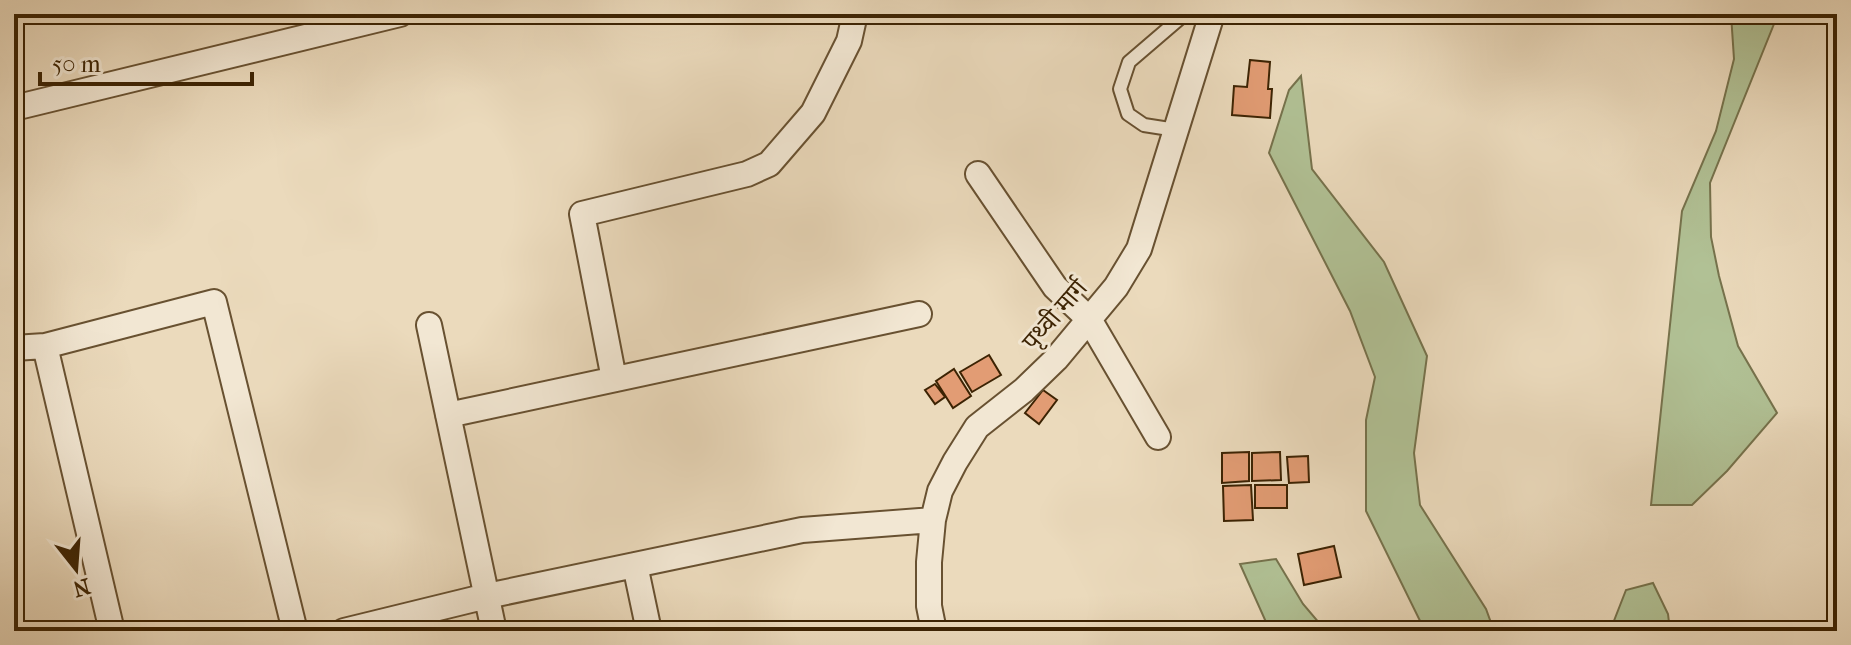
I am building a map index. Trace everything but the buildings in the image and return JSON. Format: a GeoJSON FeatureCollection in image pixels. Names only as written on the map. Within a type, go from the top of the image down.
{"type":"FeatureCollection","features":[{"type":"Feature","properties":{"kind":"street"},"geometry":{"type":"LineString","coordinates":[[14,108],[400,14]]}},
{"type":"Feature","properties":{"kind":"street"},"geometry":{"type":"LineString","coordinates":[[614,379],[582,214],[747,174],[769,164],[813,113],[849,41],[855,14]]}},
{"type":"Feature","properties":{"kind":"street","name":"पृथ्वी मार्ग"},"geometry":{"type":"LineString","coordinates":[[934,631],[929,606],[929,562],[933,520],[940,491],[977,427],[1024,390],[1056,359],[1116,287],[1139,249],[1212,14]]}},
{"type":"Feature","properties":{"kind":"street"},"geometry":{"type":"LineString","coordinates":[[978,174],[1055,287],[1089,319],[1158,437]]}},
{"type":"Feature","properties":{"kind":"street"},"geometry":{"type":"LineString","coordinates":[[14,348],[45,346],[214,302],[295,631]]}},
{"type":"Feature","properties":{"kind":"street"},"geometry":{"type":"LineString","coordinates":[[448,415],[919,314]]}},
{"type":"Feature","properties":{"kind":"street"},"geometry":{"type":"LineString","coordinates":[[429,325],[494,631]]}},
{"type":"Feature","properties":{"kind":"street"},"geometry":{"type":"LineString","coordinates":[[45,346],[112,631]]}},
{"type":"Feature","properties":{"kind":"street"},"geometry":{"type":"LineString","coordinates":[[344,631],[487,596],[802,530],[933,520]]}},
{"type":"Feature","properties":{"kind":"street"},"geometry":{"type":"LineString","coordinates":[[635,565],[649,631]]}},
{"type":"Feature","properties":{"kind":"lane"},"geometry":{"type":"LineString","coordinates":[[1176,130],[1144,125],[1128,114],[1120,89],[1129,62],[1185,14]]}},
{"type":"Feature","properties":{"kind":"green space"},"geometry":{"type":"Polygon","coordinates":[[[1731,14],[1778,14],[1710,183],[1711,237],[1738,346],[1777,413],[1727,471],[1692,505],[1651,505],[1682,211],[1716,131],[1734,59],[1731,14]]]}},
{"type":"Feature","properties":{"kind":"green space"},"geometry":{"type":"Polygon","coordinates":[[[1301,76],[1312,169],[1384,262],[1427,356],[1414,453],[1420,505],[1486,609],[1494,631],[1425,631],[1366,511],[1366,420],[1375,377],[1350,311],[1269,153],[1289,90],[1301,76]]]}},
{"type":"Feature","properties":{"kind":"green space"},"geometry":{"type":"Polygon","coordinates":[[[1276,559],[1303,604],[1326,631],[1270,631],[1240,564],[1276,559]]]}},
{"type":"Feature","properties":{"kind":"green space"},"geometry":{"type":"Polygon","coordinates":[[[1653,583],[1668,614],[1670,631],[1610,631],[1626,590],[1653,583]]]}}]}
